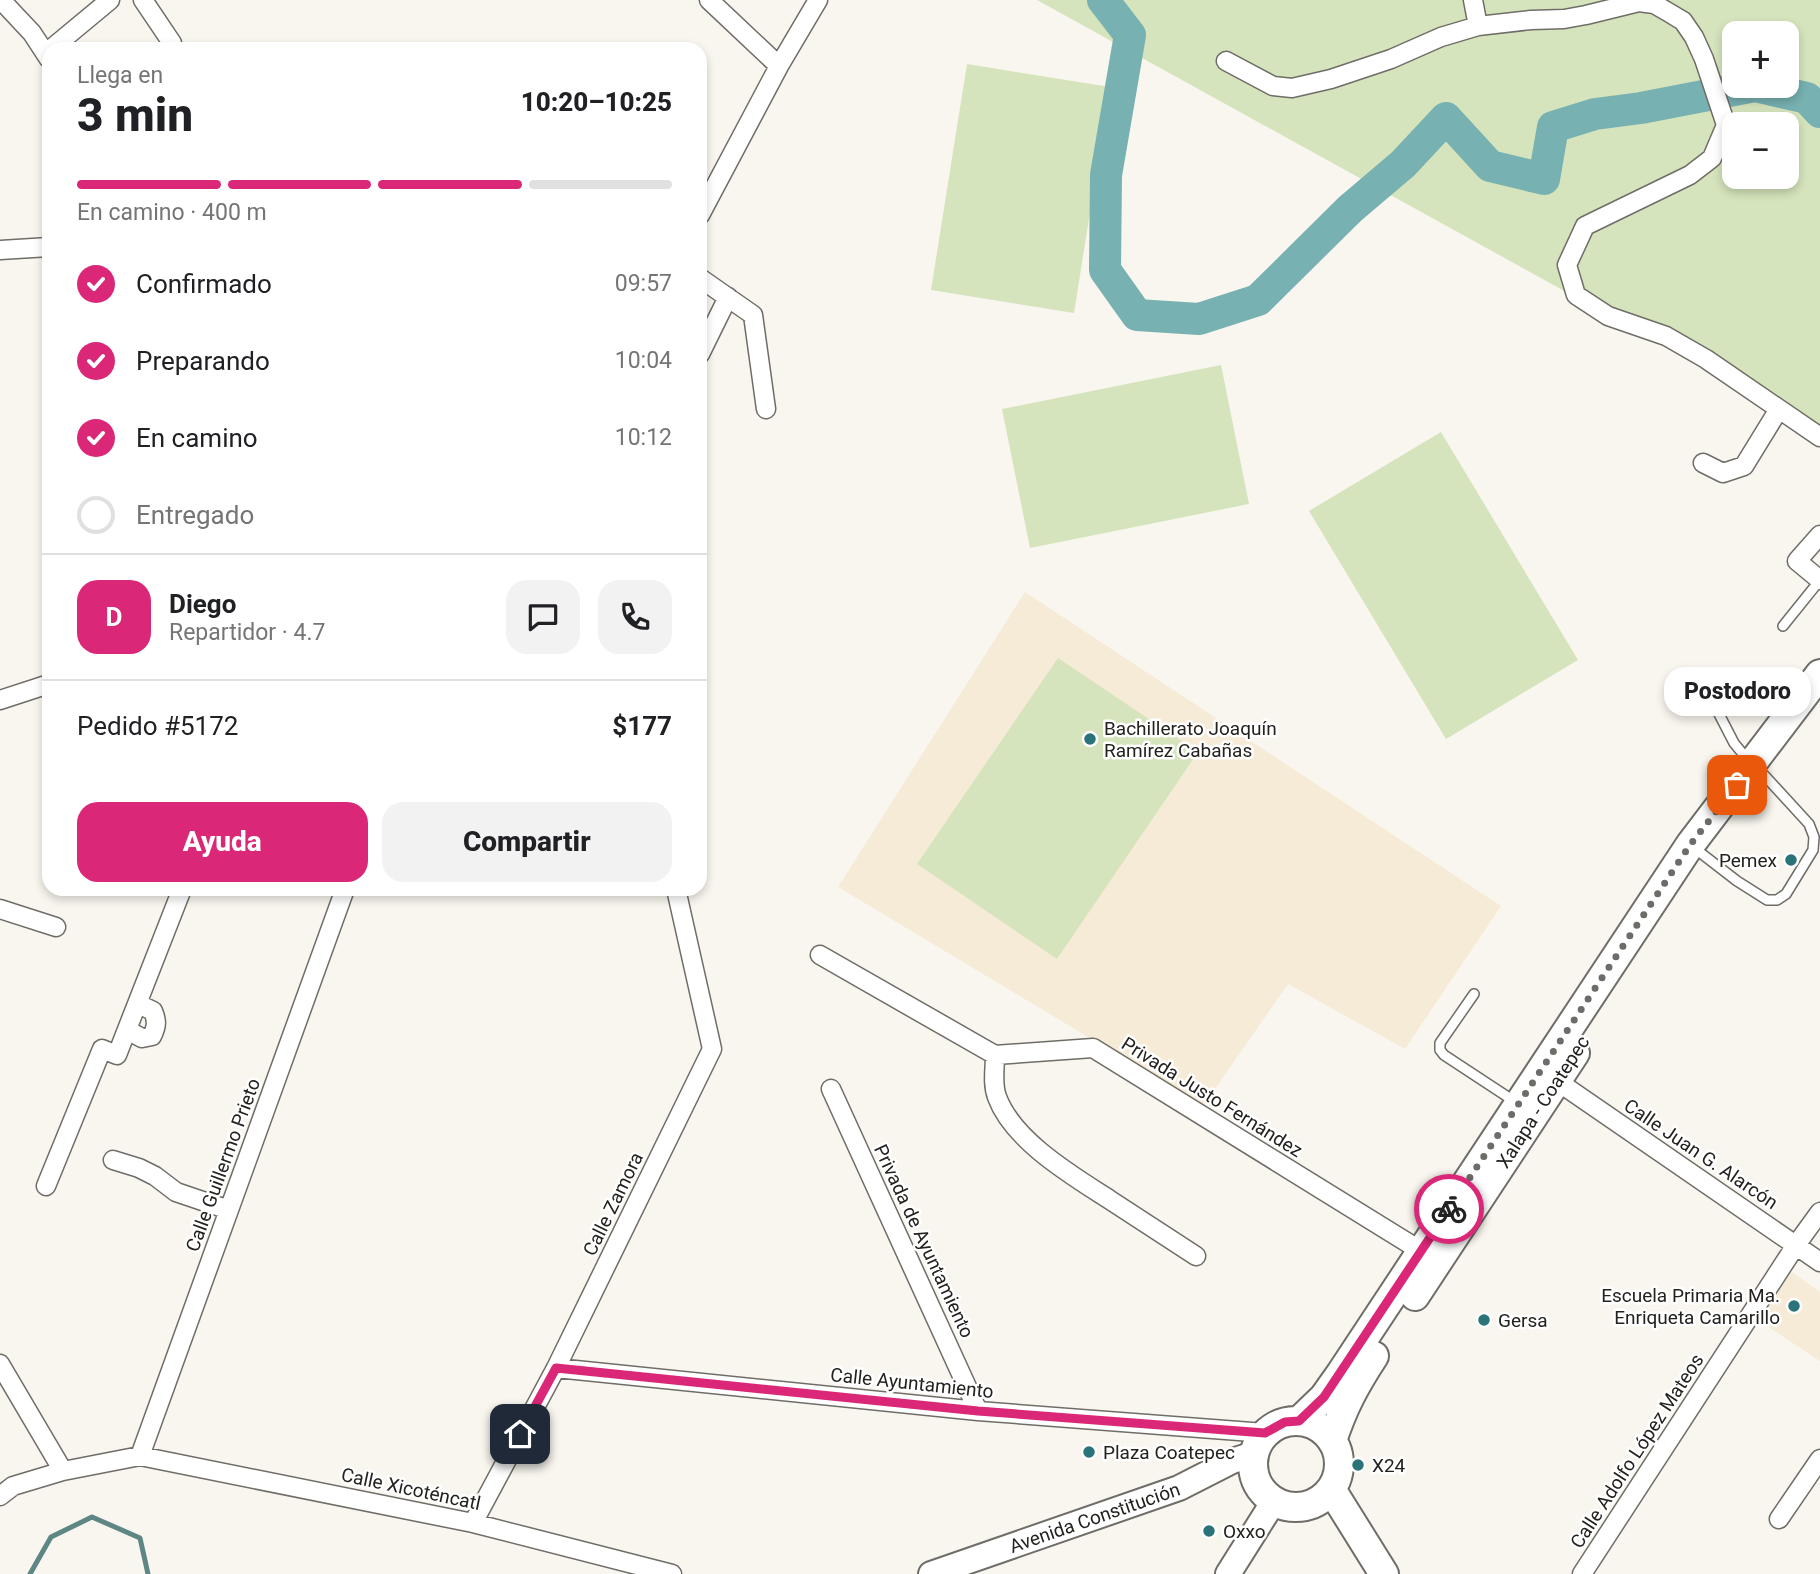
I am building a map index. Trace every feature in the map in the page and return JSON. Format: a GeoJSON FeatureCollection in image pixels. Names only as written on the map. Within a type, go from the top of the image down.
{"type":"FeatureCollection","features":[{"type":"Feature","properties":{"kind":"main road","name":"Xalapa - Coatepec"},"geometry":{"type":"LineString","coordinates":[[1299,1421],[1324,1397],[1518,1104],[1697,850],[1758,770],[1820,674]]}},
{"type":"Feature","properties":{"kind":"main road","name":"Xalapa - Coatepec"},"geometry":{"type":"LineString","coordinates":[[1758,770],[1820,706]]}},
{"type":"Feature","properties":{"kind":"main road","name":"Xalapa - Coatepec"},"geometry":{"type":"LineString","coordinates":[[1332,1441],[1341,1412],[1357,1381],[1557,1081],[1697,850]]}},
{"type":"Feature","properties":{"kind":"main road"},"geometry":{"type":"LineString","coordinates":[[1285,1422],[1312,1424],[1324,1431],[1332,1441],[1339,1464],[1337,1475],[1331,1489],[1320,1499],[1307,1505],[1292,1507],[1274,1501],[1257,1483],[1253,1469],[1259,1444],[1285,1422]]}},
{"type":"Feature","properties":{"kind":"main road","name":"Avenida Constitución"},"geometry":{"type":"LineString","coordinates":[[931,1574],[1179,1488],[1259,1444]]}},
{"type":"Feature","properties":{"kind":"main road"},"geometry":{"type":"LineString","coordinates":[[1331,1489],[1384,1574]]}},
{"type":"Feature","properties":{"kind":"main road"},"geometry":{"type":"LineString","coordinates":[[1228,1574],[1274,1501]]}},
{"type":"Feature","properties":{"kind":"street"},"geometry":{"type":"LineString","coordinates":[[1,0],[42,45]]}},
{"type":"Feature","properties":{"kind":"street"},"geometry":{"type":"LineString","coordinates":[[62,42],[110,0]]}},
{"type":"Feature","properties":{"kind":"street"},"geometry":{"type":"LineString","coordinates":[[143,0],[172,42]]}},
{"type":"Feature","properties":{"kind":"street"},"geometry":{"type":"LineString","coordinates":[[709,0],[779,66]]}},
{"type":"Feature","properties":{"kind":"street"},"geometry":{"type":"LineString","coordinates":[[707,201],[779,66],[818,0]]}},
{"type":"Feature","properties":{"kind":"street"},"geometry":{"type":"LineString","coordinates":[[1473,0],[1478,26]]}},
{"type":"Feature","properties":{"kind":"street"},"geometry":{"type":"LineString","coordinates":[[1226,61],[1273,86],[1292,89],[1391,59],[1441,37],[1478,26],[1564,19],[1639,2],[1654,4],[1683,21],[1695,37],[1726,125],[1712,158],[1690,175],[1585,226],[1567,265],[1576,295],[1608,316],[1666,336],[1706,359],[1820,437]]}},
{"type":"Feature","properties":{"kind":"street"},"geometry":{"type":"LineString","coordinates":[[0,250],[42,247]]}},
{"type":"Feature","properties":{"kind":"street"},"geometry":{"type":"LineString","coordinates":[[707,283],[753,315],[766,409]]}},
{"type":"Feature","properties":{"kind":"street"},"geometry":{"type":"LineString","coordinates":[[707,340],[728,297]]}},
{"type":"Feature","properties":{"kind":"street"},"geometry":{"type":"LineString","coordinates":[[1703,463],[1723,473],[1744,466],[1779,409]]}},
{"type":"Feature","properties":{"kind":"street"},"geometry":{"type":"LineString","coordinates":[[1820,535],[1797,561],[1820,580]]}},
{"type":"Feature","properties":{"kind":"street"},"geometry":{"type":"LineString","coordinates":[[0,700],[42,686]]}},
{"type":"Feature","properties":{"kind":"street"},"geometry":{"type":"LineString","coordinates":[[46,1186],[102,1049],[117,1055],[179,896]]}},
{"type":"Feature","properties":{"kind":"street","name":"Calle Guillermo Prieto"},"geometry":{"type":"LineString","coordinates":[[140,1456],[342,896]]}},
{"type":"Feature","properties":{"kind":"street","name":"Calle Zamora"},"geometry":{"type":"LineString","coordinates":[[473,1523],[556,1368],[712,1049],[678,896]]}},
{"type":"Feature","properties":{"kind":"street"},"geometry":{"type":"LineString","coordinates":[[0,909],[56,927]]}},
{"type":"Feature","properties":{"kind":"street"},"geometry":{"type":"LineString","coordinates":[[820,955],[995,1055],[994,1085],[997,1099],[1008,1117],[1032,1145],[1055,1164],[1196,1256]]}},
{"type":"Feature","properties":{"kind":"street"},"geometry":{"type":"LineString","coordinates":[[127,1030],[142,1038],[152,1036],[155,1029],[157,1021],[153,1011],[138,1004]]}},
{"type":"Feature","properties":{"kind":"street","name":"Privada Justo Fernández"},"geometry":{"type":"LineString","coordinates":[[995,1055],[1093,1048],[1421,1251]]}},
{"type":"Feature","properties":{"kind":"street","name":"Calle Juan G. Alarcón"},"geometry":{"type":"LineString","coordinates":[[1557,1081],[1820,1262]]}},
{"type":"Feature","properties":{"kind":"street","name":"Privada de Ayuntamiento"},"geometry":{"type":"LineString","coordinates":[[831,1089],[978,1411]]}},
{"type":"Feature","properties":{"kind":"street"},"geometry":{"type":"LineString","coordinates":[[113,1160],[155,1176],[176,1192],[229,1210]]}},
{"type":"Feature","properties":{"kind":"street","name":"Calle Adolfo López Mateos"},"geometry":{"type":"LineString","coordinates":[[1582,1574],[1820,1212]]}},
{"type":"Feature","properties":{"kind":"street"},"geometry":{"type":"LineString","coordinates":[[0,1364],[63,1471]]}},
{"type":"Feature","properties":{"kind":"street","name":"Calle Ayuntamiento"},"geometry":{"type":"LineString","coordinates":[[556,1368],[978,1411],[1259,1444]]}},
{"type":"Feature","properties":{"kind":"street"},"geometry":{"type":"LineString","coordinates":[[0,1496],[13,1486],[63,1471],[140,1456]]}},
{"type":"Feature","properties":{"kind":"street","name":"Calle Xicoténcatl"},"geometry":{"type":"LineString","coordinates":[[140,1456],[473,1523],[672,1574]]}},
{"type":"Feature","properties":{"kind":"street"},"geometry":{"type":"LineString","coordinates":[[1779,1519],[1813,1483],[1820,1459]]}},
{"type":"Feature","properties":{"kind":"lane"},"geometry":{"type":"LineString","coordinates":[[1783,626],[1820,580]]}},
{"type":"Feature","properties":{"kind":"lane"},"geometry":{"type":"LineString","coordinates":[[1697,850],[1767,900],[1777,900],[1786,894],[1813,850],[1814,837],[1809,824],[1734,743],[1704,685]]}},
{"type":"Feature","properties":{"kind":"lane"},"geometry":{"type":"LineString","coordinates":[[1475,994],[1440,1043],[1440,1050],[1518,1104]]}},
{"type":"Feature","properties":{"kind":"shaded area","name":"Bachillerato Joaquín Ramírez Cabañas"},"geometry":{"type":"Polygon","coordinates":[[[1025,592],[1501,906],[1405,1049],[1288,984],[1203,1106],[838,887],[1025,592]]]}},
{"type":"Feature","properties":{"kind":"shaded area","name":"Escuela Primaria Ma. Enriqueta Camarillo"},"geometry":{"type":"Polygon","coordinates":[[[1792,1272],[1820,1292],[1820,1361],[1758,1320],[1792,1272]]]}},
{"type":"Feature","properties":{"kind":"green space"},"geometry":{"type":"Polygon","coordinates":[[[1037,0],[1820,0],[1820,432],[1037,0]]]}},
{"type":"Feature","properties":{"kind":"green space"},"geometry":{"type":"Polygon","coordinates":[[[967,64],[1110,87],[1074,313],[931,290],[967,64]]]}},
{"type":"Feature","properties":{"kind":"green space"},"geometry":{"type":"Polygon","coordinates":[[[1221,365],[1249,504],[1030,548],[1002,409],[1221,365]]]}},
{"type":"Feature","properties":{"kind":"green space"},"geometry":{"type":"Polygon","coordinates":[[[1441,432],[1578,660],[1446,739],[1309,511],[1441,432]]]}},
{"type":"Feature","properties":{"kind":"green space"},"geometry":{"type":"Polygon","coordinates":[[[1058,658],[1198,752],[1057,959],[917,864],[1058,658]]]}},
{"type":"Feature","properties":{"kind":"waterway"},"geometry":{"type":"LineString","coordinates":[[1103,0],[1130,35],[1106,175],[1105,270],[1137,315],[1199,319],[1258,300],[1350,209],[1403,164],[1446,118],[1490,166],[1544,179],[1553,127],[1595,114],[1755,86],[1807,98],[1820,112]]}},
{"type":"Feature","properties":{"kind":"waterway"},"geometry":{"type":"LineString","coordinates":[[30,1574],[51,1537],[92,1517],[140,1538],[148,1574]]}},
{"type":"Feature","properties":{"kind":"way so far"},"geometry":{"type":"LineString","coordinates":[[1449,1209],[1690,845],[1737,785]]}},
{"type":"Feature","properties":{"kind":"place","name":"Bachillerato Joaquín Ramírez Cabañas"},"geometry":{"type":"Point","coordinates":[1090,739]}},
{"type":"Feature","properties":{"kind":"place","name":"Postodoro"},"geometry":{"type":"Point","coordinates":[1737,785]}},
{"type":"Feature","properties":{"kind":"place","name":"Pemex"},"geometry":{"type":"Point","coordinates":[1791,860]}},
{"type":"Feature","properties":{"kind":"place","name":"Escuela Primaria Ma. Enriqueta Camarillo"},"geometry":{"type":"Point","coordinates":[1794,1306]}},
{"type":"Feature","properties":{"kind":"place","name":"Gersa"},"geometry":{"type":"Point","coordinates":[1484,1320]}},
{"type":"Feature","properties":{"kind":"place","name":"Plaza Coatepec"},"geometry":{"type":"Point","coordinates":[1089,1452]}},
{"type":"Feature","properties":{"kind":"place","name":"X24"},"geometry":{"type":"Point","coordinates":[1358,1465]}},
{"type":"Feature","properties":{"kind":"place","name":"Oxxo"},"geometry":{"type":"Point","coordinates":[1209,1531]}},
{"type":"Feature","properties":{"kind":"route"},"geometry":{"type":"LineString","coordinates":[[520,1434],[556,1368],[978,1411],[1265,1433],[1285,1422],[1299,1421],[1324,1397],[1449,1209]]}}]}
